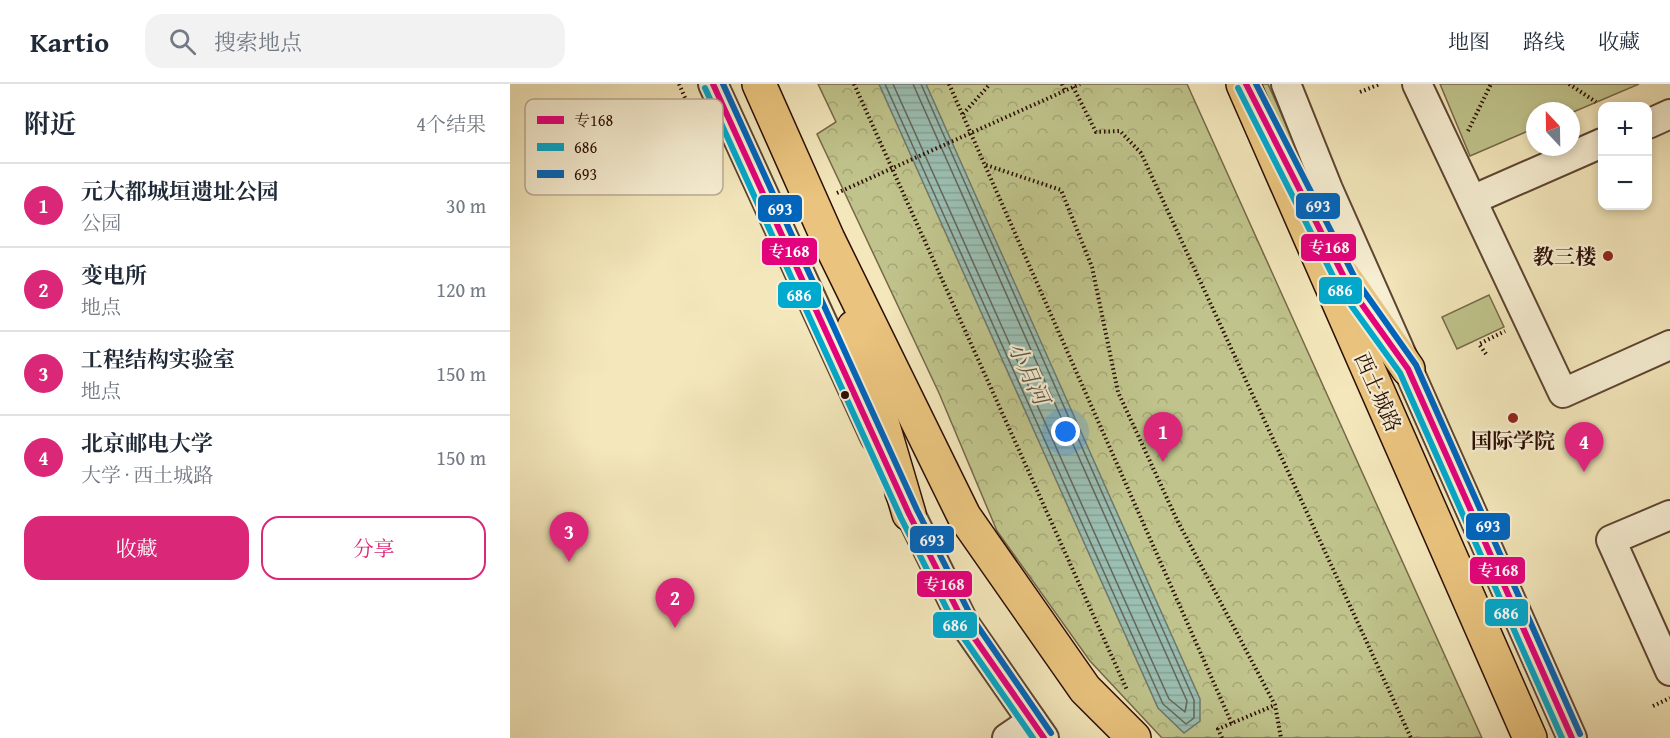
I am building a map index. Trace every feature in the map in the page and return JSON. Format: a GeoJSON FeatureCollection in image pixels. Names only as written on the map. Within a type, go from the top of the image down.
{"type":"FeatureCollection","features":[{"type":"Feature","properties":{"kind":"highway"},"geometry":{"type":"LineString","coordinates":[[759,84],[828,239],[964,516],[1085,689],[1134,738]]}},
{"type":"Feature","properties":{"kind":"highway"},"geometry":{"type":"LineString","coordinates":[[1245,84],[1348,285],[1408,369]]}},
{"type":"Feature","properties":{"kind":"highway","name":"西土城路"},"geometry":{"type":"LineString","coordinates":[[1245,84],[1530,738]]}},
{"type":"Feature","properties":{"kind":"highway"},"geometry":{"type":"LineString","coordinates":[[828,239],[909,514]]}},
{"type":"Feature","properties":{"kind":"street"},"geometry":{"type":"LineString","coordinates":[[713,84],[720,99]]}},
{"type":"Feature","properties":{"kind":"street","name":"西土城路"},"geometry":{"type":"LineString","coordinates":[[1286,84],[1328,189],[1572,738]]}},
{"type":"Feature","properties":{"kind":"street"},"geometry":{"type":"LineString","coordinates":[[1417,84],[1563,393],[1670,345]]}},
{"type":"Feature","properties":{"kind":"street"},"geometry":{"type":"LineString","coordinates":[[723,106],[909,514],[964,623],[1038,729],[1007,738]]}},
{"type":"Feature","properties":{"kind":"street"},"geometry":{"type":"LineString","coordinates":[[1652,122],[1670,114]]}},
{"type":"Feature","properties":{"kind":"street"},"geometry":{"type":"LineString","coordinates":[[1472,200],[1598,145]]}},
{"type":"Feature","properties":{"kind":"street"},"geometry":{"type":"LineString","coordinates":[[1670,515],[1611,540],[1661,625],[1670,671]]}},
{"type":"Feature","properties":{"kind":"path"},"geometry":{"type":"LineString","coordinates":[[679,84],[686,99]]}},
{"type":"Feature","properties":{"kind":"path"},"geometry":{"type":"LineString","coordinates":[[854,84],[1130,696]]}},
{"type":"Feature","properties":{"kind":"path"},"geometry":{"type":"LineString","coordinates":[[950,84],[1232,724]]}},
{"type":"Feature","properties":{"kind":"path"},"geometry":{"type":"LineString","coordinates":[[963,114],[990,84]]}},
{"type":"Feature","properties":{"kind":"path"},"geometry":{"type":"LineString","coordinates":[[1062,84],[1065,91]]}},
{"type":"Feature","properties":{"kind":"path"},"geometry":{"type":"LineString","coordinates":[[833,194],[1080,84]]}},
{"type":"Feature","properties":{"kind":"path"},"geometry":{"type":"LineString","coordinates":[[1360,92],[1380,84]]}},
{"type":"Feature","properties":{"kind":"path"},"geometry":{"type":"LineString","coordinates":[[1463,139],[1491,84]]}},
{"type":"Feature","properties":{"kind":"path"},"geometry":{"type":"LineString","coordinates":[[1569,84],[1596,102]]}},
{"type":"Feature","properties":{"kind":"path"},"geometry":{"type":"LineString","coordinates":[[1073,87],[1096,132],[1120,131],[1141,153],[1411,738]]}},
{"type":"Feature","properties":{"kind":"path"},"geometry":{"type":"LineString","coordinates":[[986,165],[1061,190],[1092,267],[1118,392],[1177,520],[1275,705],[1281,738]]}},
{"type":"Feature","properties":{"kind":"path"},"geometry":{"type":"LineString","coordinates":[[1486,354],[1479,344],[1529,320]]}},
{"type":"Feature","properties":{"kind":"path"},"geometry":{"type":"LineString","coordinates":[[1653,705],[1670,698]]}},
{"type":"Feature","properties":{"kind":"path"},"geometry":{"type":"LineString","coordinates":[[1222,738],[1218,729],[1275,705]]}},
{"type":"Feature","properties":{"kind":"green space"},"geometry":{"type":"Polygon","coordinates":[[[818,84],[1187,84],[1482,738],[1162,738],[1090,661],[997,531],[939,393],[817,134],[836,122],[818,84]]]}},
{"type":"Feature","properties":{"kind":"green space"},"geometry":{"type":"Polygon","coordinates":[[[1259,84],[1268,84],[1303,163],[1294,159],[1259,84]]]}},
{"type":"Feature","properties":{"kind":"green space"},"geometry":{"type":"Polygon","coordinates":[[[1440,84],[1639,84],[1580,109],[1580,102],[1526,102],[1526,132],[1470,156],[1440,84]]]}},
{"type":"Feature","properties":{"kind":"green space"},"geometry":{"type":"Polygon","coordinates":[[[1489,295],[1504,327],[1457,349],[1442,317],[1489,295]]]}},
{"type":"Feature","properties":{"kind":"water","name":"小月河"},"geometry":{"type":"Polygon","coordinates":[[[879,84],[926,84],[1200,699],[1200,721],[1184,733],[1158,708],[879,84]]]}},
{"type":"Feature","properties":{"kind":"transit line","name":"专168"},"geometry":{"type":"LineString","coordinates":[[713,84],[720,99]]}},
{"type":"Feature","properties":{"kind":"transit line","name":"693"},"geometry":{"type":"LineString","coordinates":[[723,84],[917,510],[972,618],[1051,733]]}},
{"type":"Feature","properties":{"kind":"transit line","name":"专168"},"geometry":{"type":"LineString","coordinates":[[1246,84],[1348,285],[1408,369],[1572,738]]}},
{"type":"Feature","properties":{"kind":"transit line","name":"693"},"geometry":{"type":"LineString","coordinates":[[1256,84],[1356,280],[1416,365],[1580,734]]}},
{"type":"Feature","properties":{"kind":"transit line","name":"686"},"geometry":{"type":"LineString","coordinates":[[705,88],[710,99]]}},
{"type":"Feature","properties":{"kind":"transit line","name":"686"},"geometry":{"type":"LineString","coordinates":[[1238,88],[1340,290],[1400,373],[1562,738]]}},
{"type":"Feature","properties":{"kind":"transit line","name":"专168"},"geometry":{"type":"LineString","coordinates":[[723,106],[909,514],[964,623],[1044,738]]}},
{"type":"Feature","properties":{"kind":"transit line","name":"686"},"geometry":{"type":"LineString","coordinates":[[723,127],[901,518],[956,627],[1033,738]]}},
{"type":"Feature","properties":{"kind":"place","name":"教三楼"},"geometry":{"type":"Point","coordinates":[1608,256]}},
{"type":"Feature","properties":{"kind":"place","name":"国际学院"},"geometry":{"type":"Point","coordinates":[1513,418]}},
{"type":"Feature","properties":{"kind":"place","name":"元大都城垣遗址公园"},"geometry":{"type":"Point","coordinates":[1163,462]}},
{"type":"Feature","properties":{"kind":"place","name":"北京邮电大学"},"geometry":{"type":"Point","coordinates":[1584,472]}},
{"type":"Feature","properties":{"kind":"place","name":"工程结构实验室"},"geometry":{"type":"Point","coordinates":[569,562]}},
{"type":"Feature","properties":{"kind":"place","name":"变电所"},"geometry":{"type":"Point","coordinates":[675,628]}}]}
